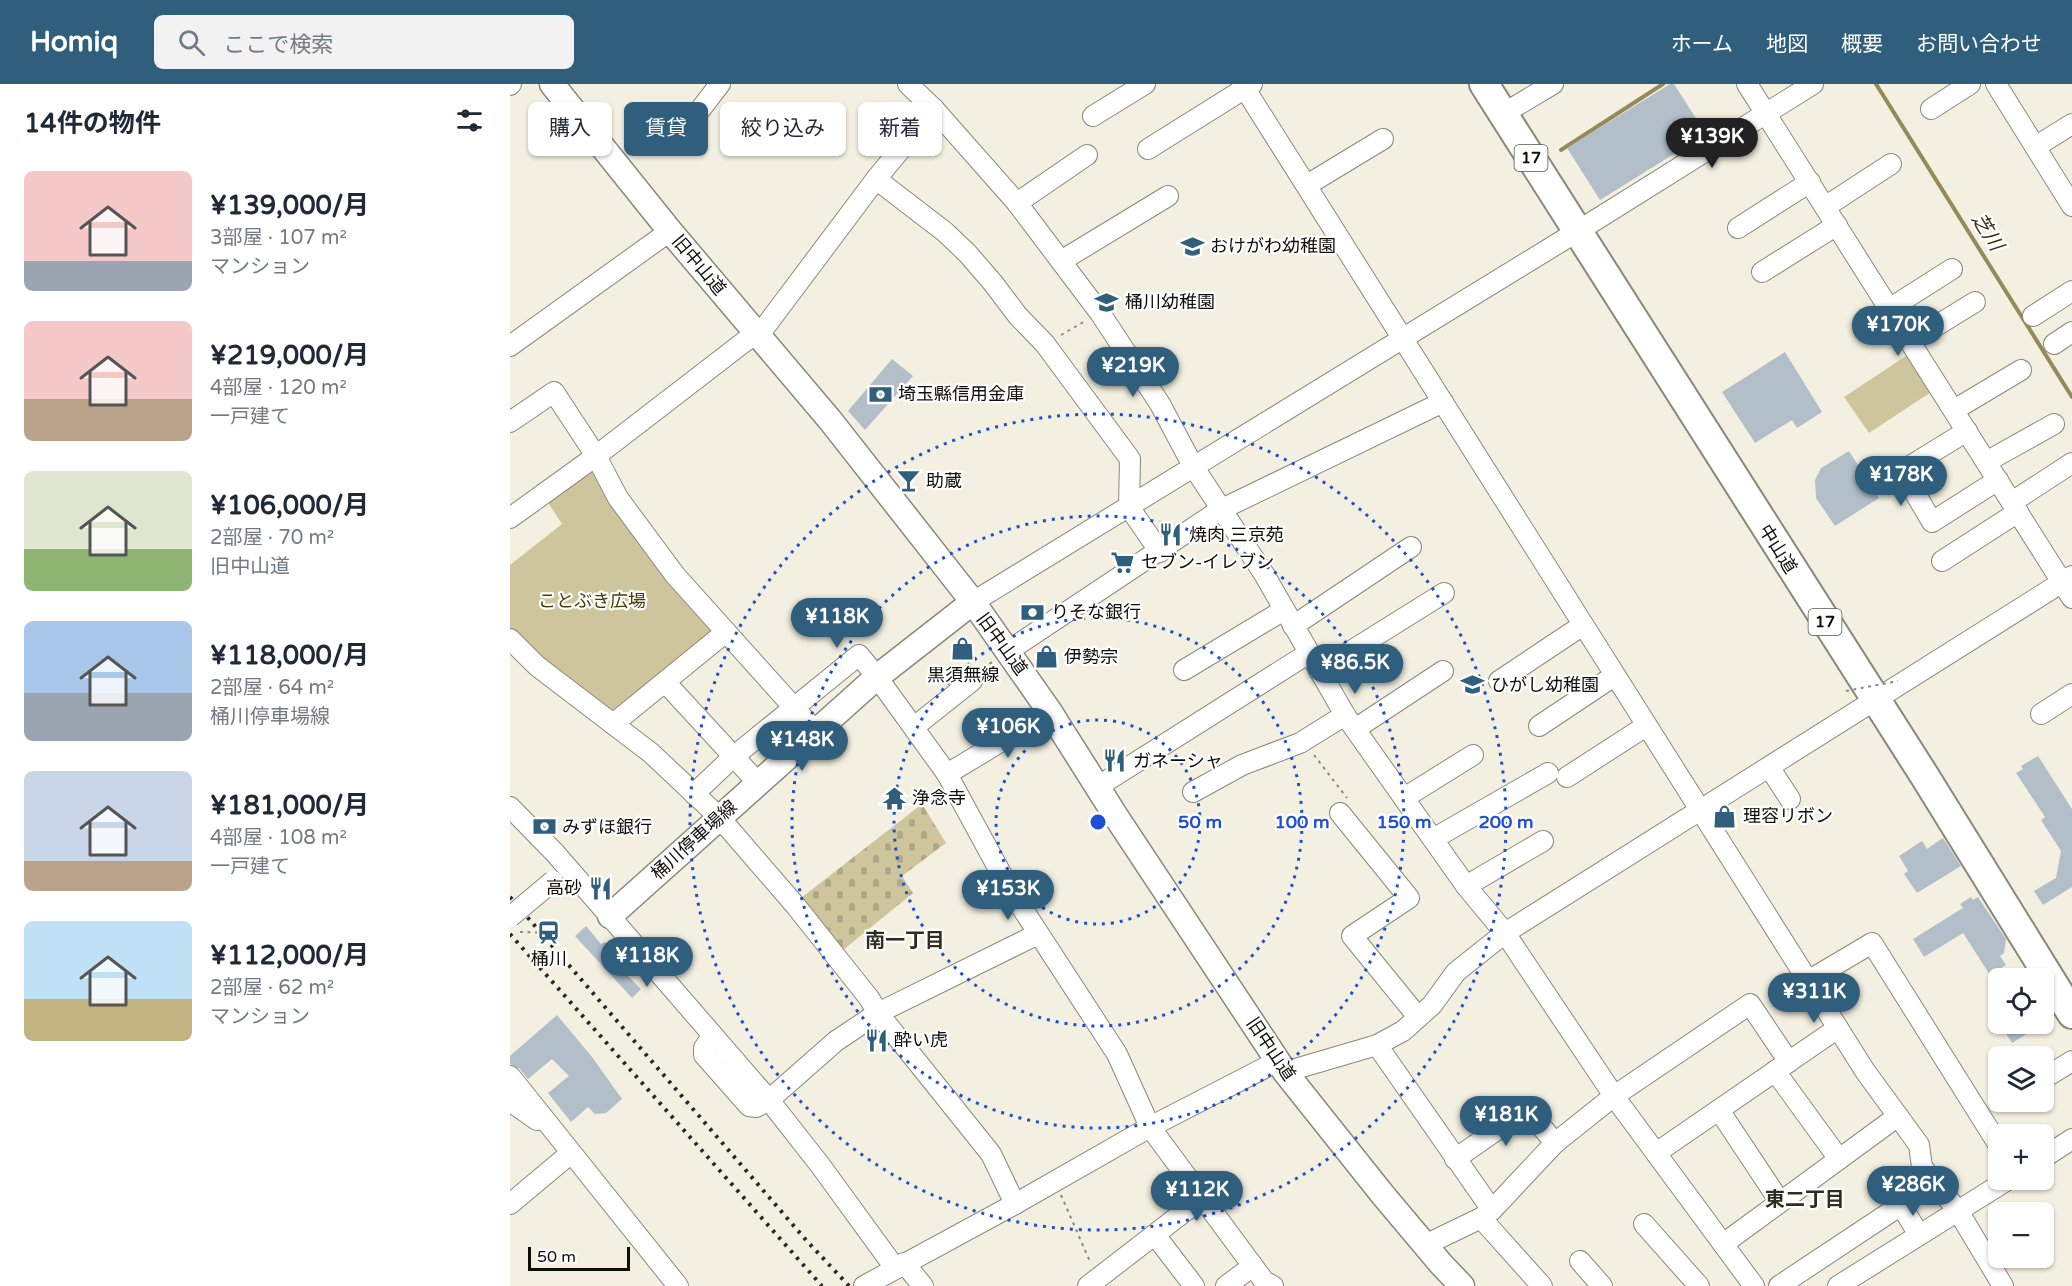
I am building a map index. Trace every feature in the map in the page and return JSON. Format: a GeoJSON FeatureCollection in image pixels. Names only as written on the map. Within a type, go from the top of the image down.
{"type":"FeatureCollection","features":[{"type":"Feature","properties":{"kind":"highway","name":"中山道"},"geometry":{"type":"LineString","coordinates":[[1484,84],[1585,227],[1887,692],[2072,987]]}},
{"type":"Feature","properties":{"kind":"highway","name":"中山道"},"geometry":{"type":"LineString","coordinates":[[1509,95],[1585,227]]}},
{"type":"Feature","properties":{"kind":"highway","name":"中山道"},"geometry":{"type":"LineString","coordinates":[[1887,692],[2072,1014]]}},
{"type":"Feature","properties":{"kind":"main road","name":"旧中山道"},"geometry":{"type":"LineString","coordinates":[[552,84],[670,231],[830,420],[973,602],[1050,712],[1282,1067],[1383,1196],[1462,1286]]}},
{"type":"Feature","properties":{"kind":"main road","name":"桶川停車場線"},"geometry":{"type":"LineString","coordinates":[[610,916],[877,677],[973,602]]}},
{"type":"Feature","properties":{"kind":"street"},"geometry":{"type":"LineString","coordinates":[[706,102],[720,84]]}},
{"type":"Feature","properties":{"kind":"street"},"geometry":{"type":"LineString","coordinates":[[1093,116],[1145,84]]}},
{"type":"Feature","properties":{"kind":"street"},"geometry":{"type":"LineString","coordinates":[[1509,95],[1553,84]]}},
{"type":"Feature","properties":{"kind":"street"},"geometry":{"type":"LineString","coordinates":[[864,1286],[1150,1127],[1282,1067],[1377,1046],[1403,1030],[1432,1005],[1456,972],[1505,933],[1887,692],[2069,585],[1986,462],[1747,84]]}},
{"type":"Feature","properties":{"kind":"street"},"geometry":{"type":"LineString","coordinates":[[973,602],[1585,227],[1813,84]]}},
{"type":"Feature","properties":{"kind":"street"},"geometry":{"type":"LineString","coordinates":[[1930,110],[1970,84]]}},
{"type":"Feature","properties":{"kind":"street"},"geometry":{"type":"LineString","coordinates":[[1148,149],[1247,85],[1307,186],[1614,676],[1865,1071],[1920,1145],[1922,1167],[1958,1211],[2003,1286]]}},
{"type":"Feature","properties":{"kind":"street"},"geometry":{"type":"LineString","coordinates":[[918,87],[929,102]]}},
{"type":"Feature","properties":{"kind":"street"},"geometry":{"type":"LineString","coordinates":[[2003,87],[2035,147],[2072,206]]}},
{"type":"Feature","properties":{"kind":"street"},"geometry":{"type":"LineString","coordinates":[[942,118],[1017,203],[1100,313],[1160,404],[1192,466],[1264,574],[1350,722],[1466,886],[1505,933],[1614,1096],[1754,1286]]}},
{"type":"Feature","properties":{"kind":"street"},"geometry":{"type":"LineString","coordinates":[[2035,147],[2072,124]]}},
{"type":"Feature","properties":{"kind":"street"},"geometry":{"type":"LineString","coordinates":[[1307,186],[1383,139]]}},
{"type":"Feature","properties":{"kind":"street"},"geometry":{"type":"LineString","coordinates":[[1017,203],[1087,155]]}},
{"type":"Feature","properties":{"kind":"street"},"geometry":{"type":"LineString","coordinates":[[510,518],[758,333],[895,156]]}},
{"type":"Feature","properties":{"kind":"street"},"geometry":{"type":"LineString","coordinates":[[1825,207],[1891,164]]}},
{"type":"Feature","properties":{"kind":"street"},"geometry":{"type":"LineString","coordinates":[[876,179],[945,232],[968,254],[1018,316],[1045,344],[1130,459],[1129,507],[1160,552]]}},
{"type":"Feature","properties":{"kind":"street"},"geometry":{"type":"LineString","coordinates":[[1738,228],[1810,182]]}},
{"type":"Feature","properties":{"kind":"street"},"geometry":{"type":"LineString","coordinates":[[1061,261],[1168,196]]}},
{"type":"Feature","properties":{"kind":"street"},"geometry":{"type":"LineString","coordinates":[[1762,272],[1837,225]]}},
{"type":"Feature","properties":{"kind":"street"},"geometry":{"type":"LineString","coordinates":[[510,346],[670,231]]}},
{"type":"Feature","properties":{"kind":"street"},"geometry":{"type":"LineString","coordinates":[[1889,309],[1952,269]]}},
{"type":"Feature","properties":{"kind":"street"},"geometry":{"type":"LineString","coordinates":[[2033,316],[2072,291]]}},
{"type":"Feature","properties":{"kind":"street"},"geometry":{"type":"LineString","coordinates":[[1910,342],[1975,302]]}},
{"type":"Feature","properties":{"kind":"street"},"geometry":{"type":"LineString","coordinates":[[2054,344],[2072,333]]}},
{"type":"Feature","properties":{"kind":"street"},"geometry":{"type":"LineString","coordinates":[[1954,410],[2021,370]]}},
{"type":"Feature","properties":{"kind":"street"},"geometry":{"type":"LineString","coordinates":[[510,422],[554,392],[596,456],[618,498],[668,565],[815,731]]}},
{"type":"Feature","properties":{"kind":"street"},"geometry":{"type":"LineString","coordinates":[[1007,650],[1160,552],[1220,510],[1443,402]]}},
{"type":"Feature","properties":{"kind":"street"},"geometry":{"type":"LineString","coordinates":[[1986,462],[2054,424]]}},
{"type":"Feature","properties":{"kind":"street"},"geometry":{"type":"LineString","coordinates":[[1967,431],[1902,471],[1932,522],[1998,480]]}},
{"type":"Feature","properties":{"kind":"street"},"geometry":{"type":"LineString","coordinates":[[1942,561],[2072,463]]}},
{"type":"Feature","properties":{"kind":"street"},"geometry":{"type":"LineString","coordinates":[[1184,670],[1289,618],[1411,548]]}},
{"type":"Feature","properties":{"kind":"street"},"geometry":{"type":"LineString","coordinates":[[1319,670],[1444,593]]}},
{"type":"Feature","properties":{"kind":"street"},"geometry":{"type":"LineString","coordinates":[[1499,681],[1583,625]]}},
{"type":"Feature","properties":{"kind":"street"},"geometry":{"type":"LineString","coordinates":[[613,723],[726,632]]}},
{"type":"Feature","properties":{"kind":"street"},"geometry":{"type":"LineString","coordinates":[[510,639],[537,666],[651,753],[719,817],[795,905],[991,1154],[1015,1204]]}},
{"type":"Feature","properties":{"kind":"street"},"geometry":{"type":"LineString","coordinates":[[1097,787],[1309,653]]}},
{"type":"Feature","properties":{"kind":"street"},"geometry":{"type":"LineString","coordinates":[[694,794],[733,758],[859,655],[947,774],[1009,888],[1117,1054],[1150,1127],[1264,1281],[1273,1286]]}},
{"type":"Feature","properties":{"kind":"street"},"geometry":{"type":"LineString","coordinates":[[1193,792],[1242,765],[1350,722],[1443,671]]}},
{"type":"Feature","properties":{"kind":"street"},"geometry":{"type":"LineString","coordinates":[[1539,726],[1614,676]]}},
{"type":"Feature","properties":{"kind":"street"},"geometry":{"type":"LineString","coordinates":[[914,727],[972,681]]}},
{"type":"Feature","properties":{"kind":"street"},"geometry":{"type":"LineString","coordinates":[[665,682],[758,783]]}},
{"type":"Feature","properties":{"kind":"street"},"geometry":{"type":"LineString","coordinates":[[2041,714],[2072,694]]}},
{"type":"Feature","properties":{"kind":"street"},"geometry":{"type":"LineString","coordinates":[[947,774],[1050,712]]}},
{"type":"Feature","properties":{"kind":"street"},"geometry":{"type":"LineString","coordinates":[[1567,777],[1646,726]]}},
{"type":"Feature","properties":{"kind":"street"},"geometry":{"type":"LineString","coordinates":[[1404,798],[1473,755]]}},
{"type":"Feature","properties":{"kind":"street"},"geometry":{"type":"LineString","coordinates":[[1769,767],[1790,799]]}},
{"type":"Feature","properties":{"kind":"street"},"geometry":{"type":"LineString","coordinates":[[1433,839],[1548,773]]}},
{"type":"Feature","properties":{"kind":"street"},"geometry":{"type":"LineString","coordinates":[[510,807],[555,853],[769,1100],[899,1266],[923,1286]]}},
{"type":"Feature","properties":{"kind":"street"},"geometry":{"type":"LineString","coordinates":[[1340,813],[1408,898],[1352,936],[1418,1017]]}},
{"type":"Feature","properties":{"kind":"street"},"geometry":{"type":"LineString","coordinates":[[1466,886],[1543,841]]}},
{"type":"Feature","properties":{"kind":"street"},"geometry":{"type":"LineString","coordinates":[[515,925],[554,881]]}},
{"type":"Feature","properties":{"kind":"street"},"geometry":{"type":"LineString","coordinates":[[769,1100],[836,1041],[878,1013],[1038,934]]}},
{"type":"Feature","properties":{"kind":"street"},"geometry":{"type":"LineString","coordinates":[[1808,981],[1872,942],[1988,1128]]}},
{"type":"Feature","properties":{"kind":"street"},"geometry":{"type":"LineString","coordinates":[[1425,1245],[1487,1214],[1555,1143],[1614,1096],[1750,1004],[1782,1067],[1839,1159]]}},
{"type":"Feature","properties":{"kind":"street"},"geometry":{"type":"LineString","coordinates":[[1656,1153],[1838,1028]]}},
{"type":"Feature","properties":{"kind":"street"},"geometry":{"type":"LineString","coordinates":[[1377,1046],[1455,1159],[1487,1214],[1542,1286]]}},
{"type":"Feature","properties":{"kind":"street"},"geometry":{"type":"LineString","coordinates":[[2054,1072],[2072,1061]]}},
{"type":"Feature","properties":{"kind":"street"},"geometry":{"type":"LineString","coordinates":[[510,1076],[546,1119],[550,1128]]}},
{"type":"Feature","properties":{"kind":"street"},"geometry":{"type":"LineString","coordinates":[[510,1101],[550,1128],[678,1286]]}},
{"type":"Feature","properties":{"kind":"street"},"geometry":{"type":"LineString","coordinates":[[1455,1159],[1527,1109],[1555,1143]]}},
{"type":"Feature","properties":{"kind":"street"},"geometry":{"type":"LineString","coordinates":[[1719,1110],[1780,1202]]}},
{"type":"Feature","properties":{"kind":"street"},"geometry":{"type":"LineString","coordinates":[[1723,1244],[1898,1116]]}},
{"type":"Feature","properties":{"kind":"street"},"geometry":{"type":"LineString","coordinates":[[2054,1151],[2072,1139]]}},
{"type":"Feature","properties":{"kind":"street"},"geometry":{"type":"LineString","coordinates":[[510,1204],[571,1153]]}},
{"type":"Feature","properties":{"kind":"street"},"geometry":{"type":"LineString","coordinates":[[1838,1286],[1991,1190]]}},
{"type":"Feature","properties":{"kind":"street"},"geometry":{"type":"LineString","coordinates":[[1096,1284],[1154,1229],[1202,1198]]}},
{"type":"Feature","properties":{"kind":"street"},"geometry":{"type":"LineString","coordinates":[[1779,1286],[1901,1205],[1919,1235]]}},
{"type":"Feature","properties":{"kind":"street"},"geometry":{"type":"LineString","coordinates":[[1644,1224],[1699,1286]]}},
{"type":"Feature","properties":{"kind":"street"},"geometry":{"type":"LineString","coordinates":[[1154,1229],[1194,1286]]}},
{"type":"Feature","properties":{"kind":"street"},"geometry":{"type":"LineString","coordinates":[[1580,1261],[1602,1286]]}},
{"type":"Feature","properties":{"kind":"street"},"geometry":{"type":"LineString","coordinates":[[1226,1286],[1253,1266]]}},
{"type":"Feature","properties":{"kind":"path"},"geometry":{"type":"LineString","coordinates":[[1045,344],[1100,313]]}},
{"type":"Feature","properties":{"kind":"path"},"geometry":{"type":"LineString","coordinates":[[972,681],[1007,650]]}},
{"type":"Feature","properties":{"kind":"path"},"geometry":{"type":"LineString","coordinates":[[1846,691],[1887,692]]}},
{"type":"Feature","properties":{"kind":"path"},"geometry":{"type":"LineString","coordinates":[[1304,740],[1351,804],[1340,813]]}},
{"type":"Feature","properties":{"kind":"path"},"geometry":{"type":"LineString","coordinates":[[515,925],[549,933]]}},
{"type":"Feature","properties":{"kind":"path"},"geometry":{"type":"LineString","coordinates":[[1055,1181],[1096,1284]]}},
{"type":"Feature","properties":{"kind":"green space"},"geometry":{"type":"Polygon","coordinates":[[[1912,352],[1937,388],[1869,433],[1844,397],[1912,352]]]}},
{"type":"Feature","properties":{"kind":"green space","name":"ことぶき広場"},"geometry":{"type":"Polygon","coordinates":[[[595,463],[716,628],[636,694],[607,714],[510,633],[510,565],[562,524],[545,498],[595,463]]]}},
{"type":"Feature","properties":{"kind":"green space"},"geometry":{"type":"Polygon","coordinates":[[[922,804],[946,843],[902,876],[913,893],[843,950],[801,898],[922,804]]]}},
{"type":"Feature","properties":{"kind":"building"},"geometry":{"type":"Polygon","coordinates":[[[1670,84],[1674,84],[1706,134],[1600,200],[1567,148],[1670,84]]]}},
{"type":"Feature","properties":{"kind":"building"},"geometry":{"type":"Polygon","coordinates":[[[1785,352],[1822,412],[1797,428],[1792,420],[1755,443],[1722,392],[1785,352]]]}},
{"type":"Feature","properties":{"kind":"building","name":"埼玉縣信用金庫"},"geometry":{"type":"Polygon","coordinates":[[[892,359],[913,376],[865,430],[848,411],[892,359]]]}},
{"type":"Feature","properties":{"kind":"building"},"geometry":{"type":"Polygon","coordinates":[[[1849,451],[1879,498],[1835,526],[1816,498],[1815,480],[1821,468],[1849,451]]]}},
{"type":"Feature","properties":{"kind":"building"},"geometry":{"type":"Polygon","coordinates":[[[2038,756],[2072,809],[2072,887],[2043,905],[2034,891],[2056,878],[2061,851],[2041,820],[2045,817],[2016,773],[2023,769],[2021,766],[2038,756]]]}},
{"type":"Feature","properties":{"kind":"building"},"geometry":{"type":"Polygon","coordinates":[[[1943,838],[1961,866],[1917,893],[1904,874],[1908,871],[1899,856],[1922,841],[1927,849],[1943,838]]]}},
{"type":"Feature","properties":{"kind":"building"},"geometry":{"type":"Polygon","coordinates":[[[1971,897],[1973,900],[1978,897],[2006,939],[2004,953],[2000,956],[2006,965],[2001,968],[1988,968],[1988,972],[1963,933],[1924,957],[1913,939],[1963,908],[1960,904],[1971,897]]]}},
{"type":"Feature","properties":{"kind":"building"},"geometry":{"type":"Polygon","coordinates":[[[586,926],[601,944],[605,942],[632,973],[628,976],[641,989],[632,998],[575,936],[586,926]]]}},
{"type":"Feature","properties":{"kind":"building"},"geometry":{"type":"Polygon","coordinates":[[[557,1015],[592,1057],[622,1099],[606,1113],[595,1114],[588,1107],[571,1122],[548,1093],[569,1076],[552,1059],[528,1079],[519,1068],[510,1064],[510,1056],[557,1015]]]}},
{"type":"Feature","properties":{"kind":"building"},"geometry":{"type":"Polygon","coordinates":[[[2006,1034],[2027,1034],[2012,1043],[2006,1034]]]}},
{"type":"Feature","properties":{"kind":"waterway"},"geometry":{"type":"LineString","coordinates":[[1561,150],[1663,84]]}},
{"type":"Feature","properties":{"kind":"waterway","name":"芝川"},"geometry":{"type":"LineString","coordinates":[[1876,84],[2072,397]]}},
{"type":"Feature","properties":{"kind":"railway"},"geometry":{"type":"LineString","coordinates":[[510,897],[806,1240],[849,1286]]}},
{"type":"Feature","properties":{"kind":"railway"},"geometry":{"type":"LineString","coordinates":[[510,934],[822,1286]]}},
{"type":"Feature","properties":{"kind":"place","name":"おけがわ幼稚園"},"geometry":{"type":"Point","coordinates":[1192,246]}},
{"type":"Feature","properties":{"kind":"place","name":"桶川幼稚園"},"geometry":{"type":"Point","coordinates":[1107,302]}},
{"type":"Feature","properties":{"kind":"place","name":"埼玉縣信用金庫"},"geometry":{"type":"Point","coordinates":[880,394]}},
{"type":"Feature","properties":{"kind":"place","name":"助蔵"},"geometry":{"type":"Point","coordinates":[908,481]}},
{"type":"Feature","properties":{"kind":"place","name":"焼肉 三京苑"},"geometry":{"type":"Point","coordinates":[1171,535]}},
{"type":"Feature","properties":{"kind":"place","name":"セブン-イレブン"},"geometry":{"type":"Point","coordinates":[1123,562]}},
{"type":"Feature","properties":{"kind":"place","name":"りそな銀行"},"geometry":{"type":"Point","coordinates":[1033,612]}},
{"type":"Feature","properties":{"kind":"place","name":"黒須無線"},"geometry":{"type":"Point","coordinates":[963,649]}},
{"type":"Feature","properties":{"kind":"place","name":"伊勢宗"},"geometry":{"type":"Point","coordinates":[1046,657]}},
{"type":"Feature","properties":{"kind":"place","name":"ひがし幼稚園"},"geometry":{"type":"Point","coordinates":[1473,685]}},
{"type":"Feature","properties":{"kind":"place","name":"ガネーシャ"},"geometry":{"type":"Point","coordinates":[1115,761]}},
{"type":"Feature","properties":{"kind":"place","name":"浄念寺"},"geometry":{"type":"Point","coordinates":[894,798]}},
{"type":"Feature","properties":{"kind":"place","name":"理容リボン"},"geometry":{"type":"Point","coordinates":[1725,816]}},
{"type":"Feature","properties":{"kind":"place","name":"みずほ銀行"},"geometry":{"type":"Point","coordinates":[544,827]}},
{"type":"Feature","properties":{"kind":"place","name":"高砂"},"geometry":{"type":"Point","coordinates":[600,888]}},
{"type":"Feature","properties":{"kind":"place","name":"桶川"},"geometry":{"type":"Point","coordinates":[549,933]}},
{"type":"Feature","properties":{"kind":"place","name":"酔い虎"},"geometry":{"type":"Point","coordinates":[876,1040]}},
{"type":"Feature","properties":{"kind":"district","name":"南一丁目"},"geometry":{"type":"Point","coordinates":[905,941]}},
{"type":"Feature","properties":{"kind":"district","name":"東二丁目"},"geometry":{"type":"Point","coordinates":[1805,1200]}}]}
